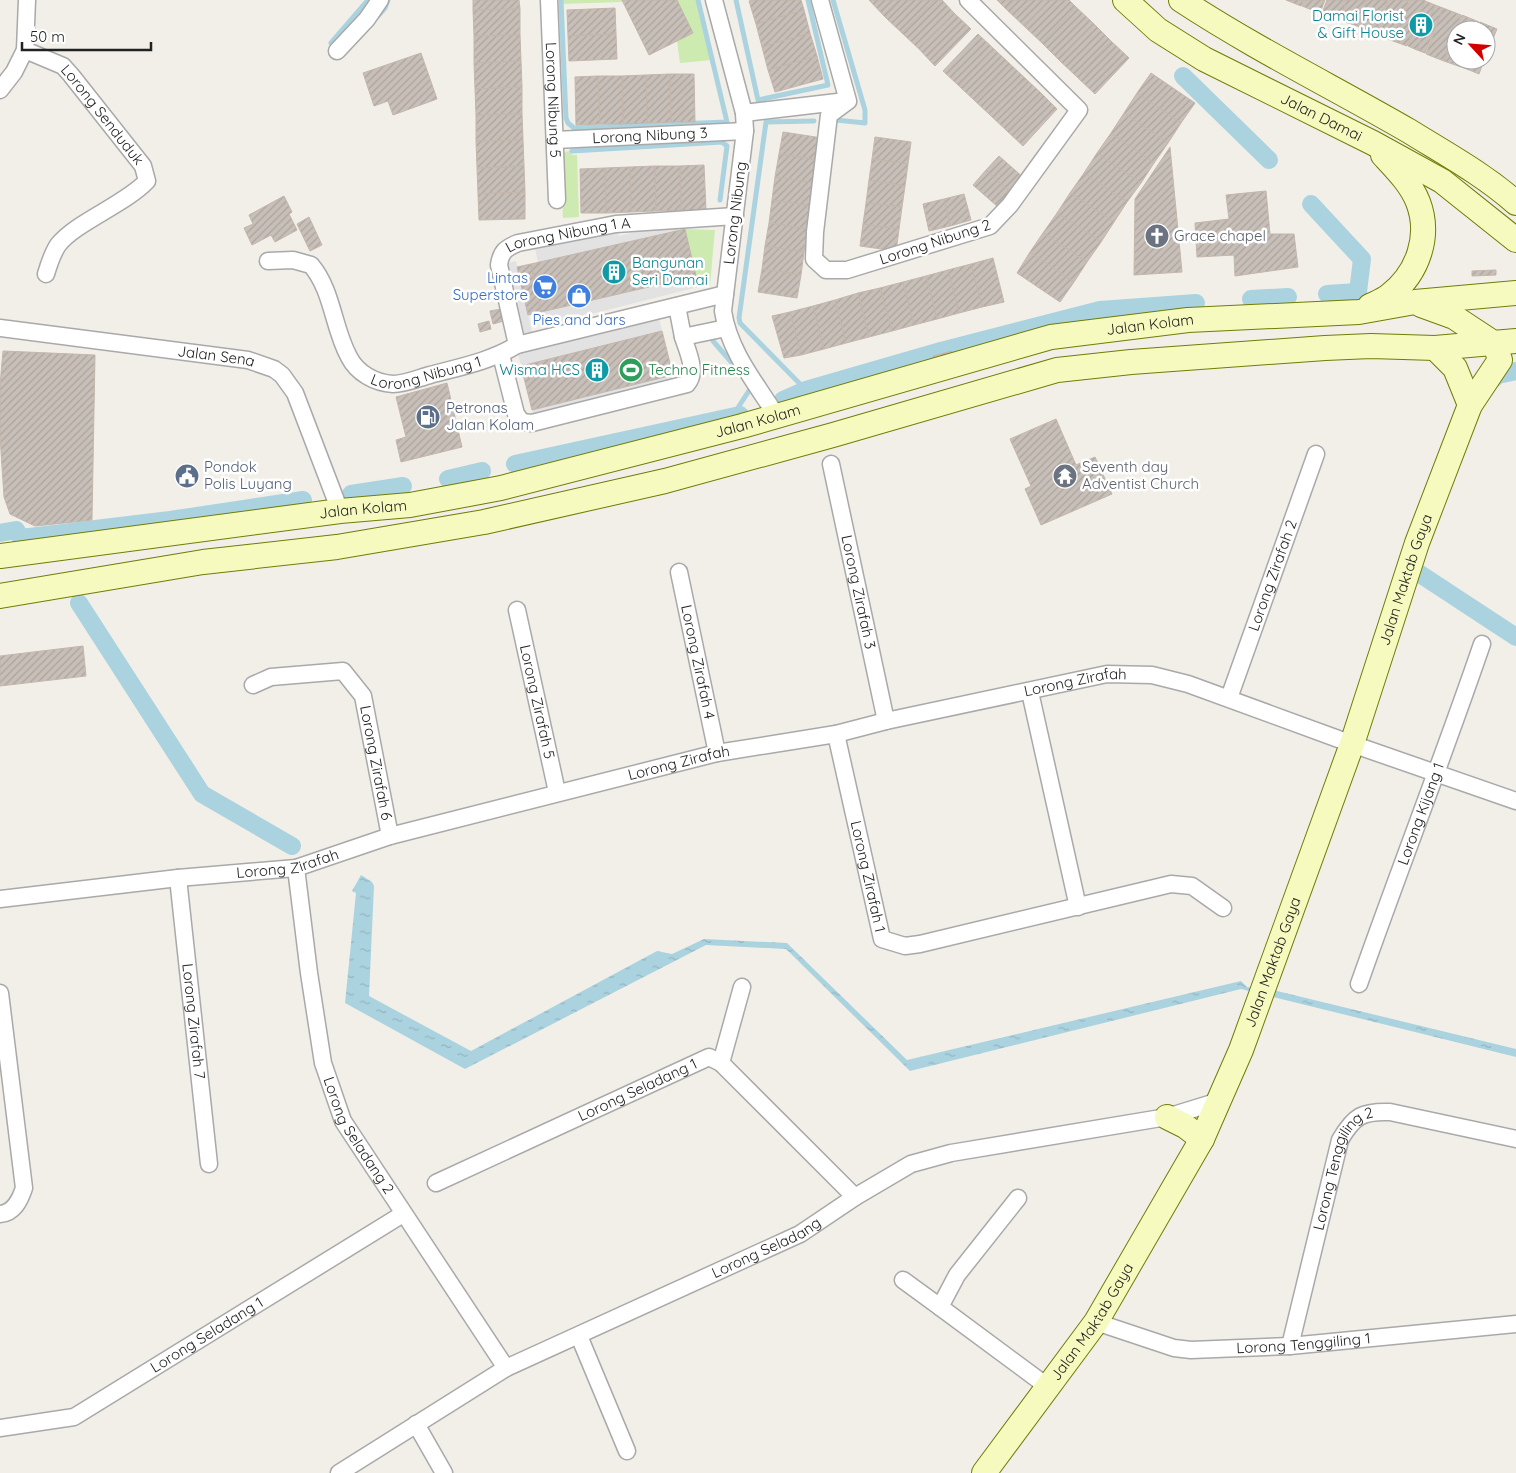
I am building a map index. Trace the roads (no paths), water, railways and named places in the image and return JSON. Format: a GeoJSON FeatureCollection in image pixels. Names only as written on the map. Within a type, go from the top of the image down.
{"type":"FeatureCollection","features":[{"type":"Feature","properties":{"kind":"main road","name":"Jalan Damai"},"geometry":{"type":"LineString","coordinates":[[1125,0],[1158,30],[1204,59],[1373,143],[1442,181],[1516,240]]}},
{"type":"Feature","properties":{"kind":"main road","name":"Jalan Damai"},"geometry":{"type":"LineString","coordinates":[[1181,0],[1213,21],[1336,88],[1477,172],[1516,203]]}},
{"type":"Feature","properties":{"kind":"main road"},"geometry":{"type":"LineString","coordinates":[[1359,312],[1390,295],[1416,264],[1423,241],[1423,221],[1418,201],[1403,177],[1373,143]]}},
{"type":"Feature","properties":{"kind":"main road"},"geometry":{"type":"LineString","coordinates":[[1477,172],[1516,193]]}},
{"type":"Feature","properties":{"kind":"main road","name":"Jalan Kolam"},"geometry":{"type":"LineString","coordinates":[[0,556],[340,511],[410,505],[501,488],[742,426],[1051,336],[1188,320],[1359,312],[1415,302],[1516,294]]}},
{"type":"Feature","properties":{"kind":"main road"},"geometry":{"type":"LineString","coordinates":[[1415,302],[1454,317],[1506,342]]}},
{"type":"Feature","properties":{"kind":"main road","name":"Jalan Kolam"},"geometry":{"type":"LineString","coordinates":[[0,596],[203,562],[380,539],[484,522],[665,481],[833,435],[1057,370],[1325,348],[1372,346],[1435,348],[1506,342]]}},
{"type":"Feature","properties":{"kind":"main road","name":"Jalan Maktab Gaya"},"geometry":{"type":"LineString","coordinates":[[984,1473],[1096,1322],[1202,1139],[1241,1050],[1352,744],[1417,543],[1470,405],[1500,360],[1506,342]]}},
{"type":"Feature","properties":{"kind":"main road"},"geometry":{"type":"LineString","coordinates":[[1435,348],[1455,368],[1470,405]]}},
{"type":"Feature","properties":{"kind":"main road"},"geometry":{"type":"LineString","coordinates":[[776,415],[806,432],[833,435]]}},
{"type":"Feature","properties":{"kind":"main road"},"geometry":{"type":"LineString","coordinates":[[340,511],[364,533],[380,539]]}},
{"type":"Feature","properties":{"kind":"main road"},"geometry":{"type":"LineString","coordinates":[[1168,1117],[1185,1126],[1202,1139]]}},
{"type":"Feature","properties":{"kind":"street"},"geometry":{"type":"LineString","coordinates":[[0,90],[14,72],[25,50],[27,0]]}},
{"type":"Feature","properties":{"kind":"street"},"geometry":{"type":"LineString","coordinates":[[337,51],[367,19],[380,0]]}},
{"type":"Feature","properties":{"kind":"street","name":"Lorong Nibung 5"},"geometry":{"type":"LineString","coordinates":[[549,0],[557,200]]}},
{"type":"Feature","properties":{"kind":"street","name":"Lorong Nibung"},"geometry":{"type":"LineString","coordinates":[[714,0],[744,113],[745,132],[723,312],[726,328],[739,359],[776,415]]}},
{"type":"Feature","properties":{"kind":"street"},"geometry":{"type":"LineString","coordinates":[[744,113],[845,102],[820,0]]}},
{"type":"Feature","properties":{"kind":"street","name":"Lorong Nibung 2"},"geometry":{"type":"LineString","coordinates":[[845,102],[829,115],[814,232],[814,259],[826,270],[848,270],[990,226],[998,220],[1079,110],[968,0]]}},
{"type":"Feature","properties":{"kind":"street","name":"Lorong Senduduk"},"geometry":{"type":"LineString","coordinates":[[25,50],[63,66],[143,166],[147,181],[137,191],[73,232],[59,244],[46,274]]}},
{"type":"Feature","properties":{"kind":"street","name":"Lorong Nibung 3"},"geometry":{"type":"LineString","coordinates":[[555,140],[745,132]]}},
{"type":"Feature","properties":{"kind":"street","name":"Lorong Nibung 1 A"},"geometry":{"type":"LineString","coordinates":[[517,345],[499,265],[500,255],[505,249],[518,243],[616,224],[735,216]]}},
{"type":"Feature","properties":{"kind":"street","name":"Lorong Nibung 1"},"geometry":{"type":"LineString","coordinates":[[268,261],[293,260],[311,265],[324,283],[343,345],[350,359],[360,371],[375,380],[393,384],[501,355],[516,414],[522,422],[532,423],[687,384],[692,370],[683,336]]}},
{"type":"Feature","properties":{"kind":"street"},"geometry":{"type":"LineString","coordinates":[[501,355],[517,345],[725,294]]}},
{"type":"Feature","properties":{"kind":"street"},"geometry":{"type":"LineString","coordinates":[[677,306],[683,336],[726,328]]}},
{"type":"Feature","properties":{"kind":"street","name":"Jalan Sena"},"geometry":{"type":"LineString","coordinates":[[0,328],[248,360],[274,369],[282,375],[295,393],[340,511]]}},
{"type":"Feature","properties":{"kind":"street","name":"Lorong Zirafah 2"},"geometry":{"type":"LineString","coordinates":[[1230,698],[1316,454]]}},
{"type":"Feature","properties":{"kind":"street","name":"Lorong Zirafah 3"},"geometry":{"type":"LineString","coordinates":[[830,464],[886,721]]}},
{"type":"Feature","properties":{"kind":"street","name":"Lorong Zirafah 4"},"geometry":{"type":"LineString","coordinates":[[679,572],[717,753]]}},
{"type":"Feature","properties":{"kind":"street","name":"Lorong Zirafah 5"},"geometry":{"type":"LineString","coordinates":[[517,610],[557,792]]}},
{"type":"Feature","properties":{"kind":"street","name":"Lorong Kijang 1"},"geometry":{"type":"LineString","coordinates":[[1359,984],[1397,876],[1438,772],[1482,644]]}},
{"type":"Feature","properties":{"kind":"street","name":"Lorong Zirafah 6"},"geometry":{"type":"LineString","coordinates":[[252,685],[271,677],[343,671],[363,696],[390,836]]}},
{"type":"Feature","properties":{"kind":"street","name":"Lorong Zirafah"},"geometry":{"type":"LineString","coordinates":[[0,899],[178,878],[296,868],[390,836],[557,792],[717,753],[836,734],[886,721],[1030,692],[1107,674],[1152,674],[1230,698],[1352,744],[1438,772],[1516,801]]}},
{"type":"Feature","properties":{"kind":"street"},"geometry":{"type":"LineString","coordinates":[[1030,692],[1078,908]]}},
{"type":"Feature","properties":{"kind":"street","name":"Lorong Zirafah 1"},"geometry":{"type":"LineString","coordinates":[[836,734],[882,938],[905,946],[920,944],[1078,908],[1171,884],[1192,886],[1224,908]]}},
{"type":"Feature","properties":{"kind":"street","name":"Lorong Seladang 2"},"geometry":{"type":"LineString","coordinates":[[296,868],[309,973],[323,1063],[343,1121],[506,1368]]}},
{"type":"Feature","properties":{"kind":"street","name":"Lorong Zirafah 7"},"geometry":{"type":"LineString","coordinates":[[178,878],[209,1164]]}},
{"type":"Feature","properties":{"kind":"street"},"geometry":{"type":"LineString","coordinates":[[721,1063],[742,988]]}},
{"type":"Feature","properties":{"kind":"street"},"geometry":{"type":"LineString","coordinates":[[0,993],[24,1188],[16,1206],[5,1214],[0,1214]]}},
{"type":"Feature","properties":{"kind":"street","name":"Lorong Seladang 1"},"geometry":{"type":"LineString","coordinates":[[436,1183],[709,1057],[721,1063],[855,1197]]}},
{"type":"Feature","properties":{"kind":"street","name":"Lorong Seladang"},"geometry":{"type":"LineString","coordinates":[[340,1473],[506,1368],[800,1234],[855,1197],[911,1164],[951,1153],[1168,1117],[1219,1101]]}},
{"type":"Feature","properties":{"kind":"street","name":"Lorong Tenggiling 2"},"geometry":{"type":"LineString","coordinates":[[1290,1346],[1340,1140],[1348,1126],[1360,1115],[1372,1111],[1390,1112],[1516,1139]]}},
{"type":"Feature","properties":{"kind":"street"},"geometry":{"type":"LineString","coordinates":[[940,1307],[957,1275],[1018,1198]]}},
{"type":"Feature","properties":{"kind":"street","name":"Lorong Seladang 1"},"geometry":{"type":"LineString","coordinates":[[0,1428],[74,1417],[403,1214]]}},
{"type":"Feature","properties":{"kind":"street"},"geometry":{"type":"LineString","coordinates":[[903,1280],[1048,1387]]}},
{"type":"Feature","properties":{"kind":"street","name":"Lorong Tenggiling 1"},"geometry":{"type":"LineString","coordinates":[[1096,1322],[1174,1348],[1191,1350],[1290,1346],[1516,1324]]}},
{"type":"Feature","properties":{"kind":"street"},"geometry":{"type":"LineString","coordinates":[[579,1336],[627,1451]]}},
{"type":"Feature","properties":{"kind":"street"},"geometry":{"type":"LineString","coordinates":[[416,1424],[444,1473]]}},
{"type":"Feature","properties":{"kind":"water"},"geometry":{"type":"Polygon","coordinates":[[[361,875],[372,882],[374,886],[369,996],[471,1051],[657,951],[672,954],[704,939],[787,943],[907,1060],[1241,981],[1247,987],[1277,991],[1516,1049],[1516,1057],[1241,989],[910,1071],[786,949],[706,945],[465,1069],[345,1003],[356,893],[352,891],[361,875]]]}},
{"type":"Feature","properties":{"kind":"waterway"},"geometry":{"type":"LineString","coordinates":[[331,43],[368,0]]}},
{"type":"Feature","properties":{"kind":"waterway"},"geometry":{"type":"LineString","coordinates":[[377,17],[385,8],[388,0]]}},
{"type":"Feature","properties":{"kind":"waterway"},"geometry":{"type":"LineString","coordinates":[[561,0],[566,118],[568,123],[574,128],[727,122],[698,0]]}},
{"type":"Feature","properties":{"kind":"waterway"},"geometry":{"type":"LineString","coordinates":[[736,0],[758,100],[828,85],[808,0]]}},
{"type":"Feature","properties":{"kind":"waterway"},"geometry":{"type":"LineString","coordinates":[[833,0],[865,110],[865,123],[836,120]]}},
{"type":"Feature","properties":{"kind":"waterway"},"geometry":{"type":"LineString","coordinates":[[1183,76],[1269,160]]}},
{"type":"Feature","properties":{"kind":"waterway"},"geometry":{"type":"LineString","coordinates":[[806,390],[740,323],[739,318],[766,122],[814,121]]}},
{"type":"Feature","properties":{"kind":"waterway"},"geometry":{"type":"LineString","coordinates":[[572,151],[722,142],[727,146],[720,200]]}},
{"type":"Feature","properties":{"kind":"waterway"},"geometry":{"type":"LineString","coordinates":[[1311,204],[1362,259],[1358,292],[1327,294]]}},
{"type":"Feature","properties":{"kind":"waterway"},"geometry":{"type":"LineString","coordinates":[[1251,299],[1288,297]]}},
{"type":"Feature","properties":{"kind":"waterway"},"geometry":{"type":"LineString","coordinates":[[783,400],[806,390],[941,351],[1100,310],[1196,303]]}},
{"type":"Feature","properties":{"kind":"waterway"},"geometry":{"type":"LineString","coordinates":[[713,341],[739,371]]}},
{"type":"Feature","properties":{"kind":"waterway"},"geometry":{"type":"LineString","coordinates":[[1487,384],[1498,375],[1516,371]]}},
{"type":"Feature","properties":{"kind":"waterway"},"geometry":{"type":"LineString","coordinates":[[732,417],[751,385]]}},
{"type":"Feature","properties":{"kind":"waterway"},"geometry":{"type":"LineString","coordinates":[[515,464],[740,415]]}},
{"type":"Feature","properties":{"kind":"waterway"},"geometry":{"type":"LineString","coordinates":[[448,479],[482,471]]}},
{"type":"Feature","properties":{"kind":"waterway"},"geometry":{"type":"LineString","coordinates":[[351,494],[403,486]]}},
{"type":"Feature","properties":{"kind":"waterway"},"geometry":{"type":"LineString","coordinates":[[21,538],[170,520],[303,500]]}},
{"type":"Feature","properties":{"kind":"waterway"},"geometry":{"type":"LineString","coordinates":[[0,533],[16,530],[23,541]]}},
{"type":"Feature","properties":{"kind":"waterway"},"geometry":{"type":"LineString","coordinates":[[1417,572],[1516,637]]}},
{"type":"Feature","properties":{"kind":"waterway"},"geometry":{"type":"LineString","coordinates":[[79,603],[202,794],[292,846]]}},
{"type":"Feature","properties":{"kind":"place","name":"Damai Florist & Gift House"},"geometry":{"type":"Point","coordinates":[1421,25]}},
{"type":"Feature","properties":{"kind":"place","name":"Grace chapel"},"geometry":{"type":"Point","coordinates":[1157,236]}},
{"type":"Feature","properties":{"kind":"place","name":"Bangunan Seri Damai"},"geometry":{"type":"Point","coordinates":[614,272]}},
{"type":"Feature","properties":{"kind":"place","name":"Lintas Superstore"},"geometry":{"type":"Point","coordinates":[545,287]}},
{"type":"Feature","properties":{"kind":"place","name":"Pies and Jars"},"geometry":{"type":"Point","coordinates":[579,296]}},
{"type":"Feature","properties":{"kind":"place","name":"Wisma HCS"},"geometry":{"type":"Point","coordinates":[597,370]}},
{"type":"Feature","properties":{"kind":"place","name":"Techno Fitness"},"geometry":{"type":"Point","coordinates":[631,370]}},
{"type":"Feature","properties":{"kind":"place","name":"Petronas Jalan Kolam"},"geometry":{"type":"Point","coordinates":[428,417]}},
{"type":"Feature","properties":{"kind":"place","name":"Pondok Polis Luyang"},"geometry":{"type":"Point","coordinates":[187,476]}},
{"type":"Feature","properties":{"kind":"place","name":"Seventh day Adventist Church"},"geometry":{"type":"Point","coordinates":[1065,476]}}]}
